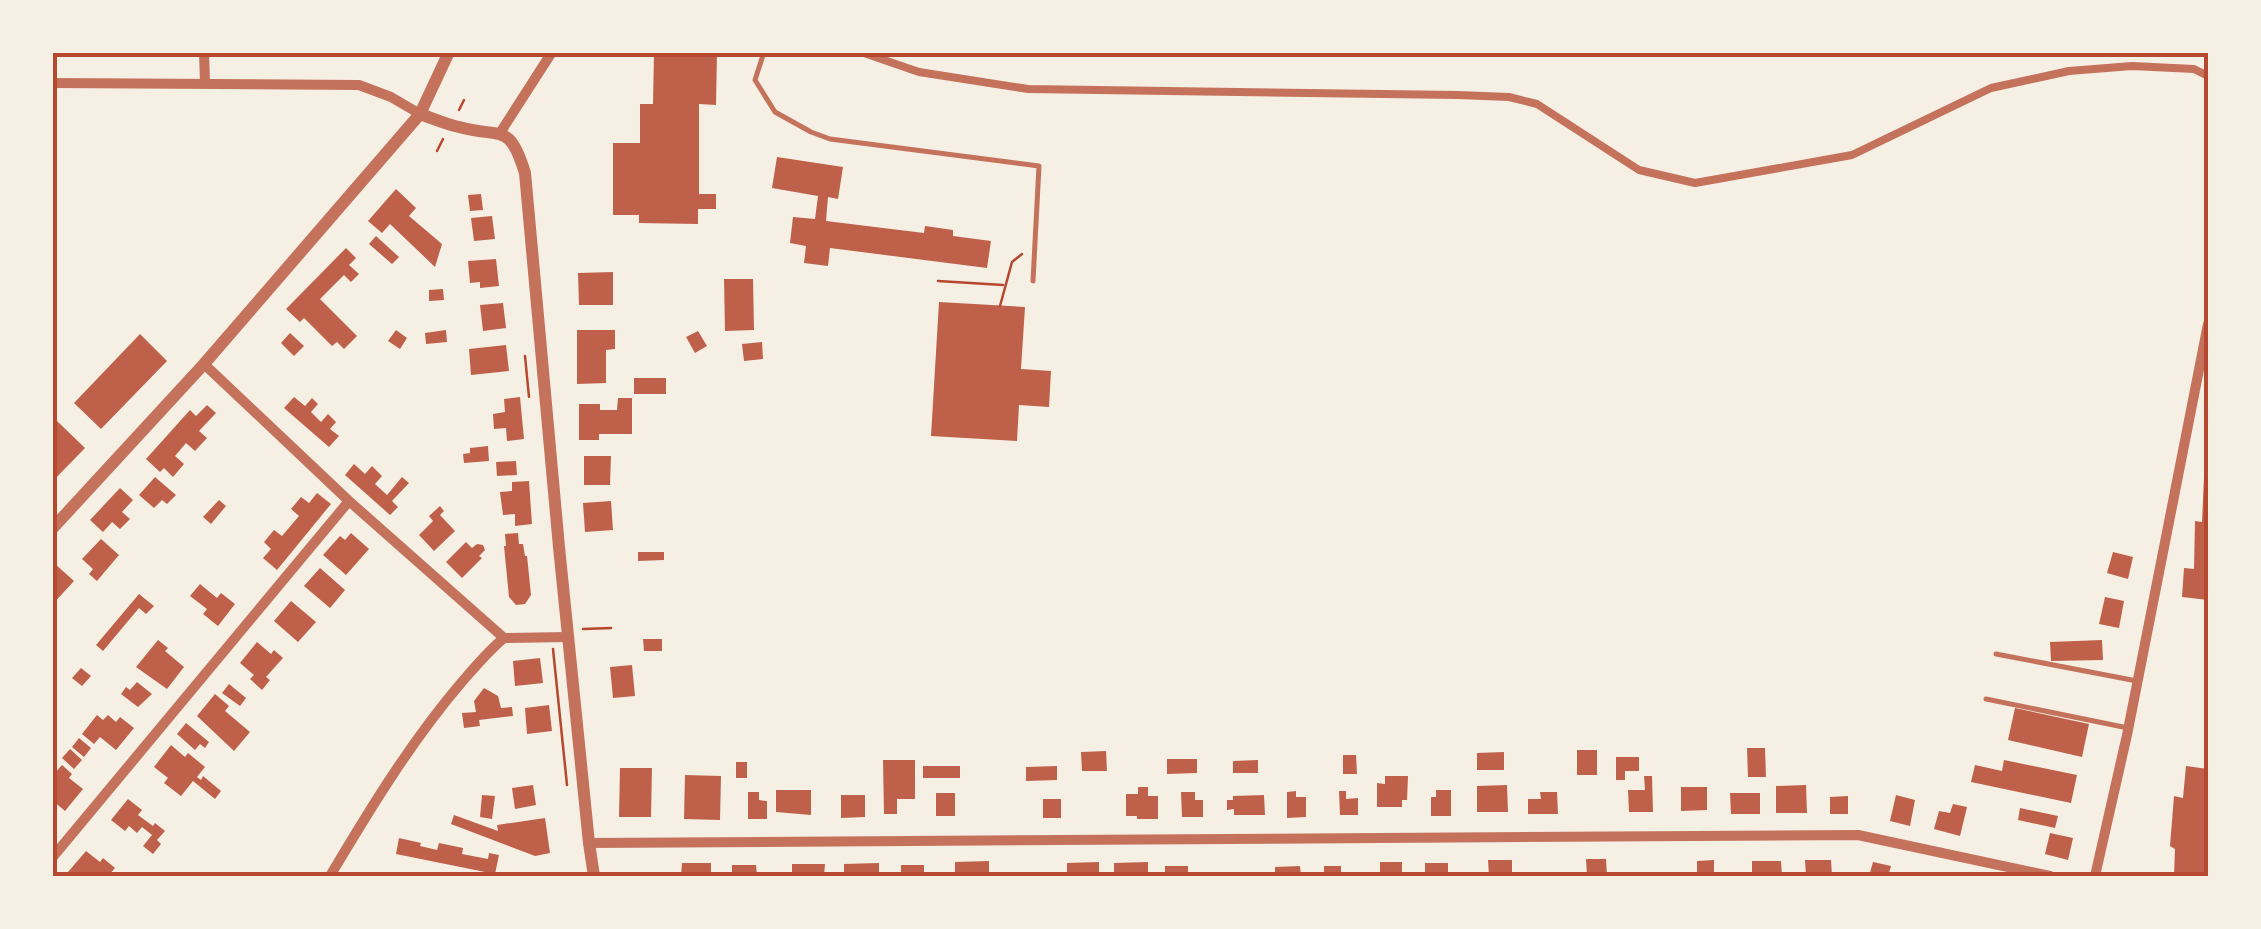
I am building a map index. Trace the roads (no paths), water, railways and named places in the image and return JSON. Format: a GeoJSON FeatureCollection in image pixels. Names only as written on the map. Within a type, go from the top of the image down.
{"type":"FeatureCollection","features":[{"type":"Feature","properties":{"kind":"street"},"geometry":{"type":"LineString","coordinates":[[204,52],[205,83]]}},
{"type":"Feature","properties":{"kind":"street"},"geometry":{"type":"LineString","coordinates":[[52,529],[204,364],[420,114],[450,52]]}},
{"type":"Feature","properties":{"kind":"street"},"geometry":{"type":"LineString","coordinates":[[500,133],[552,52]]}},
{"type":"Feature","properties":{"kind":"street"},"geometry":{"type":"LineString","coordinates":[[861,52],[920,72],[1028,89],[1509,97],[1536,104],[1639,170],[1695,183],[1852,155],[1991,88],[2069,70],[2132,66],[2194,69],[2208,76]]}},
{"type":"Feature","properties":{"kind":"street"},"geometry":{"type":"LineString","coordinates":[[52,83],[359,86],[420,114],[462,128],[500,133],[516,146],[525,173],[594,876]]}},
{"type":"Feature","properties":{"kind":"street"},"geometry":{"type":"LineString","coordinates":[[2095,876],[2208,324]]}},
{"type":"Feature","properties":{"kind":"street"},"geometry":{"type":"LineString","coordinates":[[204,364],[349,501],[504,638]]}},
{"type":"Feature","properties":{"kind":"street"},"geometry":{"type":"LineString","coordinates":[[52,858],[349,501]]}},
{"type":"Feature","properties":{"kind":"street"},"geometry":{"type":"LineString","coordinates":[[330,876],[433,716],[490,649],[504,638],[568,637]]}},
{"type":"Feature","properties":{"kind":"street"},"geometry":{"type":"LineString","coordinates":[[588,843],[1858,835],[2050,876]]}},
{"type":"Feature","properties":{"kind":"lane"},"geometry":{"type":"LineString","coordinates":[[764,52],[755,80],[775,112],[811,132],[830,139],[1039,166],[1033,281]]}},
{"type":"Feature","properties":{"kind":"lane"},"geometry":{"type":"LineString","coordinates":[[1996,654],[2137,681]]}},
{"type":"Feature","properties":{"kind":"lane"},"geometry":{"type":"LineString","coordinates":[[1986,699],[2128,728]]}}]}
